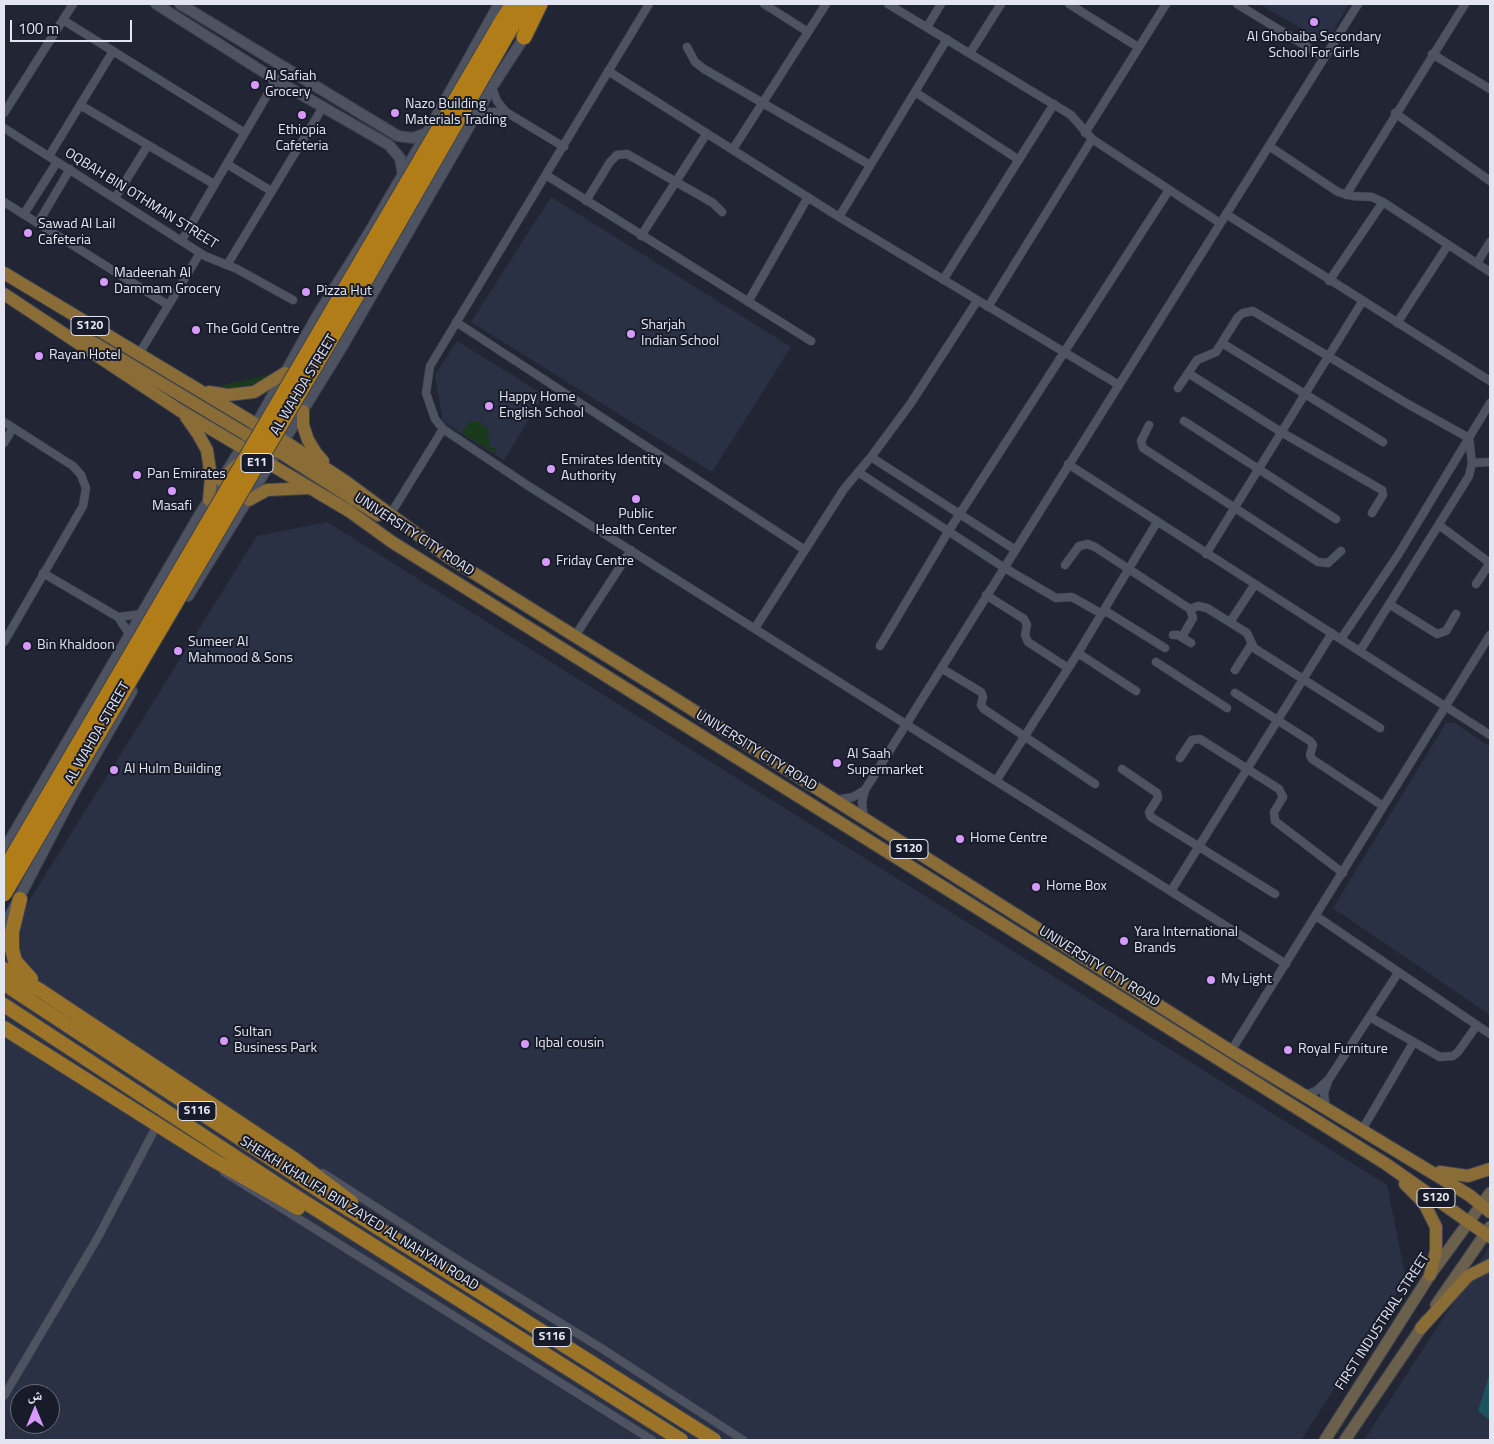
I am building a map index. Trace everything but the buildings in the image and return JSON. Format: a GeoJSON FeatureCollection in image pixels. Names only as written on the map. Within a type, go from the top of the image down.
{"type":"FeatureCollection","features":[{"type":"Feature","properties":{"kind":"highway"},"geometry":{"type":"LineString","coordinates":[[499,27],[503,4]]}},
{"type":"Feature","properties":{"kind":"highway","name":"AL WAHDA STREET"},"geometry":{"type":"LineString","coordinates":[[4,871],[514,4]]}},
{"type":"Feature","properties":{"kind":"highway","name":"AL WAHDA STREET"},"geometry":{"type":"LineString","coordinates":[[4,894],[354,300],[499,27],[527,4]]}},
{"type":"Feature","properties":{"kind":"highway"},"geometry":{"type":"LineString","coordinates":[[524,37],[540,4]]}},
{"type":"Feature","properties":{"kind":"highway"},"geometry":{"type":"LineString","coordinates":[[20,899],[11,938],[13,954],[20,967],[41,991]]}},
{"type":"Feature","properties":{"kind":"highway"},"geometry":{"type":"LineString","coordinates":[[4,922],[14,912]]}},
{"type":"Feature","properties":{"kind":"highway"},"geometry":{"type":"LineString","coordinates":[[4,969],[41,991],[323,1180],[390,1234]]}},
{"type":"Feature","properties":{"kind":"highway","name":"SHEIKH KHALIFA BIN ZAYED AL NAHYAN ROAD"},"geometry":{"type":"LineString","coordinates":[[6,985],[329,1197],[714,1440]]}},
{"type":"Feature","properties":{"kind":"highway","name":"SHEIKH KHALIFA BIN ZAYED AL NAHYAN ROAD"},"geometry":{"type":"LineString","coordinates":[[4,1005],[334,1220],[681,1440]]}},
{"type":"Feature","properties":{"kind":"highway"},"geometry":{"type":"LineString","coordinates":[[6,1031],[215,1161],[319,1218],[334,1220]]}},
{"type":"Feature","properties":{"kind":"main road","name":"UNIVERSITY CITY ROAD"},"geometry":{"type":"LineString","coordinates":[[4,273],[256,424],[281,446],[345,481],[448,557],[1303,1096],[1419,1163],[1486,1208]]}},
{"type":"Feature","properties":{"kind":"main road","name":"UNIVERSITY CITY ROAD"},"geometry":{"type":"LineString","coordinates":[[4,294],[179,410],[349,511],[392,542],[1386,1164],[1489,1232]]}},
{"type":"Feature","properties":{"kind":"main road"},"geometry":{"type":"LineString","coordinates":[[67,337],[94,343],[249,436],[266,443],[281,446],[380,516],[408,528]]}},
{"type":"Feature","properties":{"kind":"main road"},"geometry":{"type":"LineString","coordinates":[[203,391],[228,395],[254,392],[285,373]]}},
{"type":"Feature","properties":{"kind":"main road"},"geometry":{"type":"LineString","coordinates":[[179,410],[198,434],[207,450],[211,477],[209,500]]}},
{"type":"Feature","properties":{"kind":"main road"},"geometry":{"type":"LineString","coordinates":[[303,411],[303,425],[311,447],[345,481]]}},
{"type":"Feature","properties":{"kind":"main road"},"geometry":{"type":"LineString","coordinates":[[221,480],[237,464],[246,451],[264,450],[281,446]]}},
{"type":"Feature","properties":{"kind":"main road"},"geometry":{"type":"LineString","coordinates":[[249,500],[267,490],[310,488]]}},
{"type":"Feature","properties":{"kind":"main road"},"geometry":{"type":"LineString","coordinates":[[1419,1163],[1441,1172],[1459,1176],[1475,1174],[1490,1169]]}},
{"type":"Feature","properties":{"kind":"main road"},"geometry":{"type":"LineString","coordinates":[[1386,1164],[1424,1203],[1433,1218],[1437,1243],[1430,1274]]}},
{"type":"Feature","properties":{"kind":"main road","name":"FIRST INDUSTRIAL STREET"},"geometry":{"type":"LineString","coordinates":[[1325,1440],[1430,1274],[1469,1220],[1486,1208],[1490,1194]]}},
{"type":"Feature","properties":{"kind":"main road"},"geometry":{"type":"LineString","coordinates":[[1345,1440],[1489,1232]]}},
{"type":"Feature","properties":{"kind":"main road"},"geometry":{"type":"LineString","coordinates":[[1422,1328],[1468,1276],[1490,1265]]}},
{"type":"Feature","properties":{"kind":"street"},"geometry":{"type":"LineString","coordinates":[[4,113],[73,4]]}},
{"type":"Feature","properties":{"kind":"street"},"geometry":{"type":"LineString","coordinates":[[156,4],[276,80],[389,144],[400,158],[402,175]]}},
{"type":"Feature","properties":{"kind":"street"},"geometry":{"type":"LineString","coordinates":[[180,4],[398,136],[413,138],[427,133]]}},
{"type":"Feature","properties":{"kind":"street"},"geometry":{"type":"LineString","coordinates":[[246,451],[249,436],[317,316],[427,133],[499,27],[499,4]]}},
{"type":"Feature","properties":{"kind":"street"},"geometry":{"type":"LineString","coordinates":[[4,927],[14,912],[72,796],[174,619],[303,411],[492,87],[547,4]]}},
{"type":"Feature","properties":{"kind":"street"},"geometry":{"type":"LineString","coordinates":[[648,4],[564,147],[430,366],[427,380],[429,406],[443,429],[630,550],[1286,964]]}},
{"type":"Feature","properties":{"kind":"street"},"geometry":{"type":"LineString","coordinates":[[764,4],[808,32]]}},
{"type":"Feature","properties":{"kind":"street"},"geometry":{"type":"LineString","coordinates":[[733,149],[826,4]]}},
{"type":"Feature","properties":{"kind":"street"},"geometry":{"type":"LineString","coordinates":[[888,4],[1054,104],[1075,118],[1085,133],[1092,139],[1220,223]]}},
{"type":"Feature","properties":{"kind":"street"},"geometry":{"type":"LineString","coordinates":[[927,27],[941,4]]}},
{"type":"Feature","properties":{"kind":"street"},"geometry":{"type":"LineString","coordinates":[[970,53],[1001,4]]}},
{"type":"Feature","properties":{"kind":"street"},"geometry":{"type":"LineString","coordinates":[[1069,4],[1138,47]]}},
{"type":"Feature","properties":{"kind":"street"},"geometry":{"type":"LineString","coordinates":[[1085,133],[1166,4]]}},
{"type":"Feature","properties":{"kind":"street"},"geometry":{"type":"LineString","coordinates":[[1237,4],[1324,57]]}},
{"type":"Feature","properties":{"kind":"street"},"geometry":{"type":"LineString","coordinates":[[864,820],[862,802],[865,790],[1014,549],[1358,4]]}},
{"type":"Feature","properties":{"kind":"street"},"geometry":{"type":"LineString","coordinates":[[1346,195],[1463,4]]}},
{"type":"Feature","properties":{"kind":"street"},"geometry":{"type":"LineString","coordinates":[[63,20],[245,134]]}},
{"type":"Feature","properties":{"kind":"street"},"geometry":{"type":"LineString","coordinates":[[839,216],[947,39]]}},
{"type":"Feature","properties":{"kind":"street"},"geometry":{"type":"LineString","coordinates":[[687,47],[692,58],[704,69],[870,165]]}},
{"type":"Feature","properties":{"kind":"street"},"geometry":{"type":"LineString","coordinates":[[49,156],[113,51]]}},
{"type":"Feature","properties":{"kind":"street"},"geometry":{"type":"LineString","coordinates":[[1432,54],[1490,89]]}},
{"type":"Feature","properties":{"kind":"street"},"geometry":{"type":"LineString","coordinates":[[608,71],[808,197],[1119,385]]}},
{"type":"Feature","properties":{"kind":"street"},"geometry":{"type":"LineString","coordinates":[[182,240],[276,80]]}},
{"type":"Feature","properties":{"kind":"street"},"geometry":{"type":"LineString","coordinates":[[492,87],[506,112]]}},
{"type":"Feature","properties":{"kind":"street"},"geometry":{"type":"LineString","coordinates":[[915,92],[1019,160]]}},
{"type":"Feature","properties":{"kind":"street"},"geometry":{"type":"LineString","coordinates":[[944,280],[1054,104]]}},
{"type":"Feature","properties":{"kind":"street"},"geometry":{"type":"LineString","coordinates":[[80,105],[214,184]]}},
{"type":"Feature","properties":{"kind":"street"},"geometry":{"type":"LineString","coordinates":[[324,107],[339,111],[346,106]]}},
{"type":"Feature","properties":{"kind":"street"},"geometry":{"type":"LineString","coordinates":[[227,265],[324,107]]}},
{"type":"Feature","properties":{"kind":"street"},"geometry":{"type":"LineString","coordinates":[[475,117],[493,111],[506,112],[564,147]]}},
{"type":"Feature","properties":{"kind":"street"},"geometry":{"type":"LineString","coordinates":[[1395,113],[1490,181]]}},
{"type":"Feature","properties":{"kind":"street","name":"OQBAH BIN OTHMAN STREET"},"geometry":{"type":"LineString","coordinates":[[4,128],[200,253],[293,300]]}},
{"type":"Feature","properties":{"kind":"street"},"geometry":{"type":"LineString","coordinates":[[641,236],[707,133]]}},
{"type":"Feature","properties":{"kind":"street"},"geometry":{"type":"LineString","coordinates":[[988,307],[1092,139]]}},
{"type":"Feature","properties":{"kind":"street"},"geometry":{"type":"LineString","coordinates":[[115,198],[148,145]]}},
{"type":"Feature","properties":{"kind":"street"},"geometry":{"type":"LineString","coordinates":[[1268,146],[1334,190],[1346,195],[1372,197],[1383,202],[1490,272]]}},
{"type":"Feature","properties":{"kind":"street"},"geometry":{"type":"LineString","coordinates":[[586,201],[610,162],[622,154],[632,156],[676,181],[713,203],[722,212]]}},
{"type":"Feature","properties":{"kind":"street"},"geometry":{"type":"LineString","coordinates":[[24,214],[58,162]]}},
{"type":"Feature","properties":{"kind":"street"},"geometry":{"type":"LineString","coordinates":[[227,164],[271,191]]}},
{"type":"Feature","properties":{"kind":"street"},"geometry":{"type":"LineString","coordinates":[[38,223],[70,169]]}},
{"type":"Feature","properties":{"kind":"street"},"geometry":{"type":"LineString","coordinates":[[546,175],[810,341]]}},
{"type":"Feature","properties":{"kind":"street"},"geometry":{"type":"LineString","coordinates":[[880,646],[948,532],[1169,190]]}},
{"type":"Feature","properties":{"kind":"street"},"geometry":{"type":"LineString","coordinates":[[748,302],[808,197]]}},
{"type":"Feature","properties":{"kind":"street"},"geometry":{"type":"LineString","coordinates":[[4,202],[168,305]]}},
{"type":"Feature","properties":{"kind":"street"},"geometry":{"type":"LineString","coordinates":[[1329,281],[1383,202]]}},
{"type":"Feature","properties":{"kind":"street"},"geometry":{"type":"LineString","coordinates":[[1226,214],[1490,382]]}},
{"type":"Feature","properties":{"kind":"street"},"geometry":{"type":"LineString","coordinates":[[1477,263],[1490,242]]}},
{"type":"Feature","properties":{"kind":"street"},"geometry":{"type":"LineString","coordinates":[[1397,322],[1448,245]]}},
{"type":"Feature","properties":{"kind":"street"},"geometry":{"type":"LineString","coordinates":[[139,354],[200,253]]}},
{"type":"Feature","properties":{"kind":"street"},"geometry":{"type":"LineString","coordinates":[[755,628],[844,489],[871,457],[910,403],[977,300]]}},
{"type":"Feature","properties":{"kind":"street"},"geometry":{"type":"LineString","coordinates":[[1206,554],[1362,302]]}},
{"type":"Feature","properties":{"kind":"street"},"geometry":{"type":"LineString","coordinates":[[1178,388],[1197,360],[1216,352],[1238,316],[1253,311],[1328,357],[1469,438]]}},
{"type":"Feature","properties":{"kind":"street"},"geometry":{"type":"LineString","coordinates":[[456,322],[805,550]]}},
{"type":"Feature","properties":{"kind":"street"},"geometry":{"type":"LineString","coordinates":[[1222,343],[1383,442]]}},
{"type":"Feature","properties":{"kind":"street"},"geometry":{"type":"LineString","coordinates":[[1188,373],[1281,432],[1382,490],[1383,495],[1372,513]]}},
{"type":"Feature","properties":{"kind":"street"},"geometry":{"type":"LineString","coordinates":[[1341,639],[1398,555],[1490,403]]}},
{"type":"Feature","properties":{"kind":"street"},"geometry":{"type":"LineString","coordinates":[[1184,421],[1336,519]]}},
{"type":"Feature","properties":{"kind":"street"},"geometry":{"type":"LineString","coordinates":[[4,422],[73,466],[83,480],[86,498],[4,642]]}},
{"type":"Feature","properties":{"kind":"street"},"geometry":{"type":"LineString","coordinates":[[1149,425],[1140,441],[1143,448],[1318,562],[1323,564],[1332,562],[1341,551]]}},
{"type":"Feature","properties":{"kind":"street"},"geometry":{"type":"LineString","coordinates":[[4,443],[13,428]]}},
{"type":"Feature","properties":{"kind":"street"},"geometry":{"type":"LineString","coordinates":[[390,514],[443,429]]}},
{"type":"Feature","properties":{"kind":"street"},"geometry":{"type":"LineString","coordinates":[[1360,651],[1469,476],[1472,463],[1469,438]]}},
{"type":"Feature","properties":{"kind":"street"},"geometry":{"type":"LineString","coordinates":[[871,457],[1014,549]]}},
{"type":"Feature","properties":{"kind":"street"},"geometry":{"type":"LineString","coordinates":[[1472,463],[1490,462]]}},
{"type":"Feature","properties":{"kind":"street"},"geometry":{"type":"LineString","coordinates":[[1068,464],[1490,735]]}},
{"type":"Feature","properties":{"kind":"street"},"geometry":{"type":"LineString","coordinates":[[858,472],[948,532],[1056,598],[1072,597],[1103,612],[1165,648]]}},
{"type":"Feature","properties":{"kind":"street"},"geometry":{"type":"LineString","coordinates":[[4,850],[221,480]]}},
{"type":"Feature","properties":{"kind":"street"},"geometry":{"type":"LineString","coordinates":[[996,781],[1078,654],[1157,522]]}},
{"type":"Feature","properties":{"kind":"street"},"geometry":{"type":"LineString","coordinates":[[1439,525],[1490,563],[1476,584]]}},
{"type":"Feature","properties":{"kind":"street"},"geometry":{"type":"LineString","coordinates":[[1065,565],[1075,549],[1088,544],[1130,568],[1190,609],[1193,618],[1182,637]]}},
{"type":"Feature","properties":{"kind":"street"},"geometry":{"type":"LineString","coordinates":[[575,636],[630,550]]}},
{"type":"Feature","properties":{"kind":"street"},"geometry":{"type":"LineString","coordinates":[[43,574],[118,617],[130,635]]}},
{"type":"Feature","properties":{"kind":"street"},"geometry":{"type":"LineString","coordinates":[[1230,622],[1255,584]]}},
{"type":"Feature","properties":{"kind":"street"},"geometry":{"type":"LineString","coordinates":[[986,595],[1022,617],[1026,622],[1025,635],[1028,642],[1068,668]]}},
{"type":"Feature","properties":{"kind":"street"},"geometry":{"type":"LineString","coordinates":[[1389,604],[1437,634],[1446,631],[1456,614]]}},
{"type":"Feature","properties":{"kind":"street"},"geometry":{"type":"LineString","coordinates":[[1190,609],[1203,606],[1230,622],[1248,635],[1251,645],[1380,728]]}},
{"type":"Feature","properties":{"kind":"street"},"geometry":{"type":"LineString","coordinates":[[118,617],[142,614]]}},
{"type":"Feature","properties":{"kind":"street"},"geometry":{"type":"LineString","coordinates":[[1172,635],[1176,634],[1191,643]]}},
{"type":"Feature","properties":{"kind":"street"},"geometry":{"type":"LineString","coordinates":[[1171,892],[1332,634]]}},
{"type":"Feature","properties":{"kind":"street"},"geometry":{"type":"LineString","coordinates":[[1231,1051],[1490,635]]}},
{"type":"Feature","properties":{"kind":"street"},"geometry":{"type":"LineString","coordinates":[[1235,670],[1251,645]]}},
{"type":"Feature","properties":{"kind":"street"},"geometry":{"type":"LineString","coordinates":[[1078,654],[1136,691]]}},
{"type":"Feature","properties":{"kind":"street"},"geometry":{"type":"LineString","coordinates":[[1156,662],[1227,708]]}},
{"type":"Feature","properties":{"kind":"street"},"geometry":{"type":"LineString","coordinates":[[941,668],[981,692],[983,697],[981,705],[984,709],[1095,784]]}},
{"type":"Feature","properties":{"kind":"street"},"geometry":{"type":"LineString","coordinates":[[1235,693],[1312,742],[1312,760],[1383,806]]}},
{"type":"Feature","properties":{"kind":"street"},"geometry":{"type":"LineString","coordinates":[[1180,758],[1192,740],[1198,738],[1281,791],[1282,800],[1273,815],[1277,823],[1342,873]]}},
{"type":"Feature","properties":{"kind":"street"},"geometry":{"type":"LineString","coordinates":[[1122,769],[1157,793],[1158,798],[1150,812],[1151,817],[1275,894]]}},
{"type":"Feature","properties":{"kind":"street"},"geometry":{"type":"LineString","coordinates":[[832,800],[852,796],[865,790]]}},
{"type":"Feature","properties":{"kind":"street"},"geometry":{"type":"LineString","coordinates":[[1316,916],[1490,1034]]}},
{"type":"Feature","properties":{"kind":"street"},"geometry":{"type":"LineString","coordinates":[[1303,1096],[1316,1091],[1329,1079],[1398,973]]}},
{"type":"Feature","properties":{"kind":"street"},"geometry":{"type":"LineString","coordinates":[[1370,1018],[1440,1057],[1453,1056],[1458,1052],[1477,1025]]}},
{"type":"Feature","properties":{"kind":"street"},"geometry":{"type":"LineString","coordinates":[[1362,1130],[1413,1043]]}},
{"type":"Feature","properties":{"kind":"street"},"geometry":{"type":"LineString","coordinates":[[1326,1110],[1324,1094],[1329,1079]]}},
{"type":"Feature","properties":{"kind":"street"},"geometry":{"type":"LineString","coordinates":[[194,1094],[214,1101],[382,1212],[601,1348],[743,1440]]}},
{"type":"Feature","properties":{"kind":"street"},"geometry":{"type":"LineString","coordinates":[[4,1396],[97,1239],[157,1125]]}},
{"type":"Feature","properties":{"kind":"street"},"geometry":{"type":"LineString","coordinates":[[215,1161],[235,1181],[309,1224],[652,1440]]}},
{"type":"Feature","properties":{"kind":"shaded area","name":"Al Ghobaiba Secondary School For Girls"},"geometry":{"type":"Polygon","coordinates":[[[1259,4],[1349,4],[1328,40],[1321,40],[1259,4]]]}},
{"type":"Feature","properties":{"kind":"shaded area","name":"Sharjah Indian School"},"geometry":{"type":"Polygon","coordinates":[[[551,197],[791,347],[712,472],[471,322],[551,197]]]}},
{"type":"Feature","properties":{"kind":"shaded area","name":"Happy Home English School"},"geometry":{"type":"Polygon","coordinates":[[[457,341],[544,395],[504,460],[443,422],[435,375],[457,341]]]}},
{"type":"Feature","properties":{"kind":"shaded area"},"geometry":{"type":"Polygon","coordinates":[[[327,522],[1387,1185],[1406,1279],[1301,1440],[4,1440],[4,941],[257,536],[327,522]]]}},
{"type":"Feature","properties":{"kind":"shaded area"},"geometry":{"type":"Polygon","coordinates":[[[1446,723],[1455,723],[1490,747],[1490,1015],[1333,908],[1446,723]]]}},
{"type":"Feature","properties":{"kind":"shaded area"},"geometry":{"type":"Polygon","coordinates":[[[1490,1246],[1490,1440],[1364,1440],[1490,1246]]]}},
{"type":"Feature","properties":{"kind":"shaded area"},"geometry":{"type":"Polygon","coordinates":[[[1490,1373],[1490,1420],[1478,1411],[1490,1373]]]}},
{"type":"Feature","properties":{"kind":"green space"},"geometry":{"type":"Polygon","coordinates":[[[271,374],[250,386],[232,388],[219,386],[271,374]]]}},
{"type":"Feature","properties":{"kind":"green space"},"geometry":{"type":"Polygon","coordinates":[[[469,422],[482,422],[482,427],[488,427],[489,448],[495,448],[496,454],[462,433],[469,422]]]}},
{"type":"Feature","properties":{"kind":"place","name":"Al Ghobaiba Secondary School For Girls"},"geometry":{"type":"Point","coordinates":[1314,22]}},
{"type":"Feature","properties":{"kind":"place","name":"Al Safiah Grocery"},"geometry":{"type":"Point","coordinates":[255,85]}},
{"type":"Feature","properties":{"kind":"place","name":"Nazo Building Materials Trading"},"geometry":{"type":"Point","coordinates":[395,113]}},
{"type":"Feature","properties":{"kind":"place","name":"Ethiopia Cafeteria"},"geometry":{"type":"Point","coordinates":[302,115]}},
{"type":"Feature","properties":{"kind":"place","name":"Sawad Al Lail Cafeteria"},"geometry":{"type":"Point","coordinates":[28,233]}},
{"type":"Feature","properties":{"kind":"place","name":"Madeenah Al Dammam Grocery"},"geometry":{"type":"Point","coordinates":[104,282]}},
{"type":"Feature","properties":{"kind":"place","name":"Pizza Hut"},"geometry":{"type":"Point","coordinates":[306,292]}},
{"type":"Feature","properties":{"kind":"place","name":"The Gold Centre"},"geometry":{"type":"Point","coordinates":[196,330]}},
{"type":"Feature","properties":{"kind":"place","name":"Sharjah Indian School"},"geometry":{"type":"Point","coordinates":[631,334]}},
{"type":"Feature","properties":{"kind":"place","name":"Rayan Hotel"},"geometry":{"type":"Point","coordinates":[39,356]}},
{"type":"Feature","properties":{"kind":"place","name":"Happy Home English School"},"geometry":{"type":"Point","coordinates":[489,406]}},
{"type":"Feature","properties":{"kind":"place","name":"Emirates Identity Authority"},"geometry":{"type":"Point","coordinates":[551,469]}},
{"type":"Feature","properties":{"kind":"place","name":"Pan Emirates"},"geometry":{"type":"Point","coordinates":[137,475]}},
{"type":"Feature","properties":{"kind":"place","name":"Masafi"},"geometry":{"type":"Point","coordinates":[172,491]}},
{"type":"Feature","properties":{"kind":"place","name":"Public Health Center"},"geometry":{"type":"Point","coordinates":[636,499]}},
{"type":"Feature","properties":{"kind":"place","name":"Friday Centre"},"geometry":{"type":"Point","coordinates":[546,562]}},
{"type":"Feature","properties":{"kind":"place","name":"Bin Khaldoon"},"geometry":{"type":"Point","coordinates":[27,646]}},
{"type":"Feature","properties":{"kind":"place","name":"Sumeer Al Mahmood & Sons"},"geometry":{"type":"Point","coordinates":[178,651]}},
{"type":"Feature","properties":{"kind":"place","name":"Al Saah Supermarket"},"geometry":{"type":"Point","coordinates":[837,763]}},
{"type":"Feature","properties":{"kind":"place","name":"Al Hulm Building"},"geometry":{"type":"Point","coordinates":[114,770]}},
{"type":"Feature","properties":{"kind":"place","name":"Home Centre"},"geometry":{"type":"Point","coordinates":[960,839]}},
{"type":"Feature","properties":{"kind":"place","name":"Home Box"},"geometry":{"type":"Point","coordinates":[1036,887]}},
{"type":"Feature","properties":{"kind":"place","name":"Yara International Brands"},"geometry":{"type":"Point","coordinates":[1124,941]}},
{"type":"Feature","properties":{"kind":"place","name":"My Light"},"geometry":{"type":"Point","coordinates":[1211,980]}},
{"type":"Feature","properties":{"kind":"place","name":"Sultan Business Park"},"geometry":{"type":"Point","coordinates":[224,1041]}},
{"type":"Feature","properties":{"kind":"place","name":"Iqbal cousin"},"geometry":{"type":"Point","coordinates":[525,1044]}},
{"type":"Feature","properties":{"kind":"place","name":"Royal Furniture"},"geometry":{"type":"Point","coordinates":[1288,1050]}}]}
